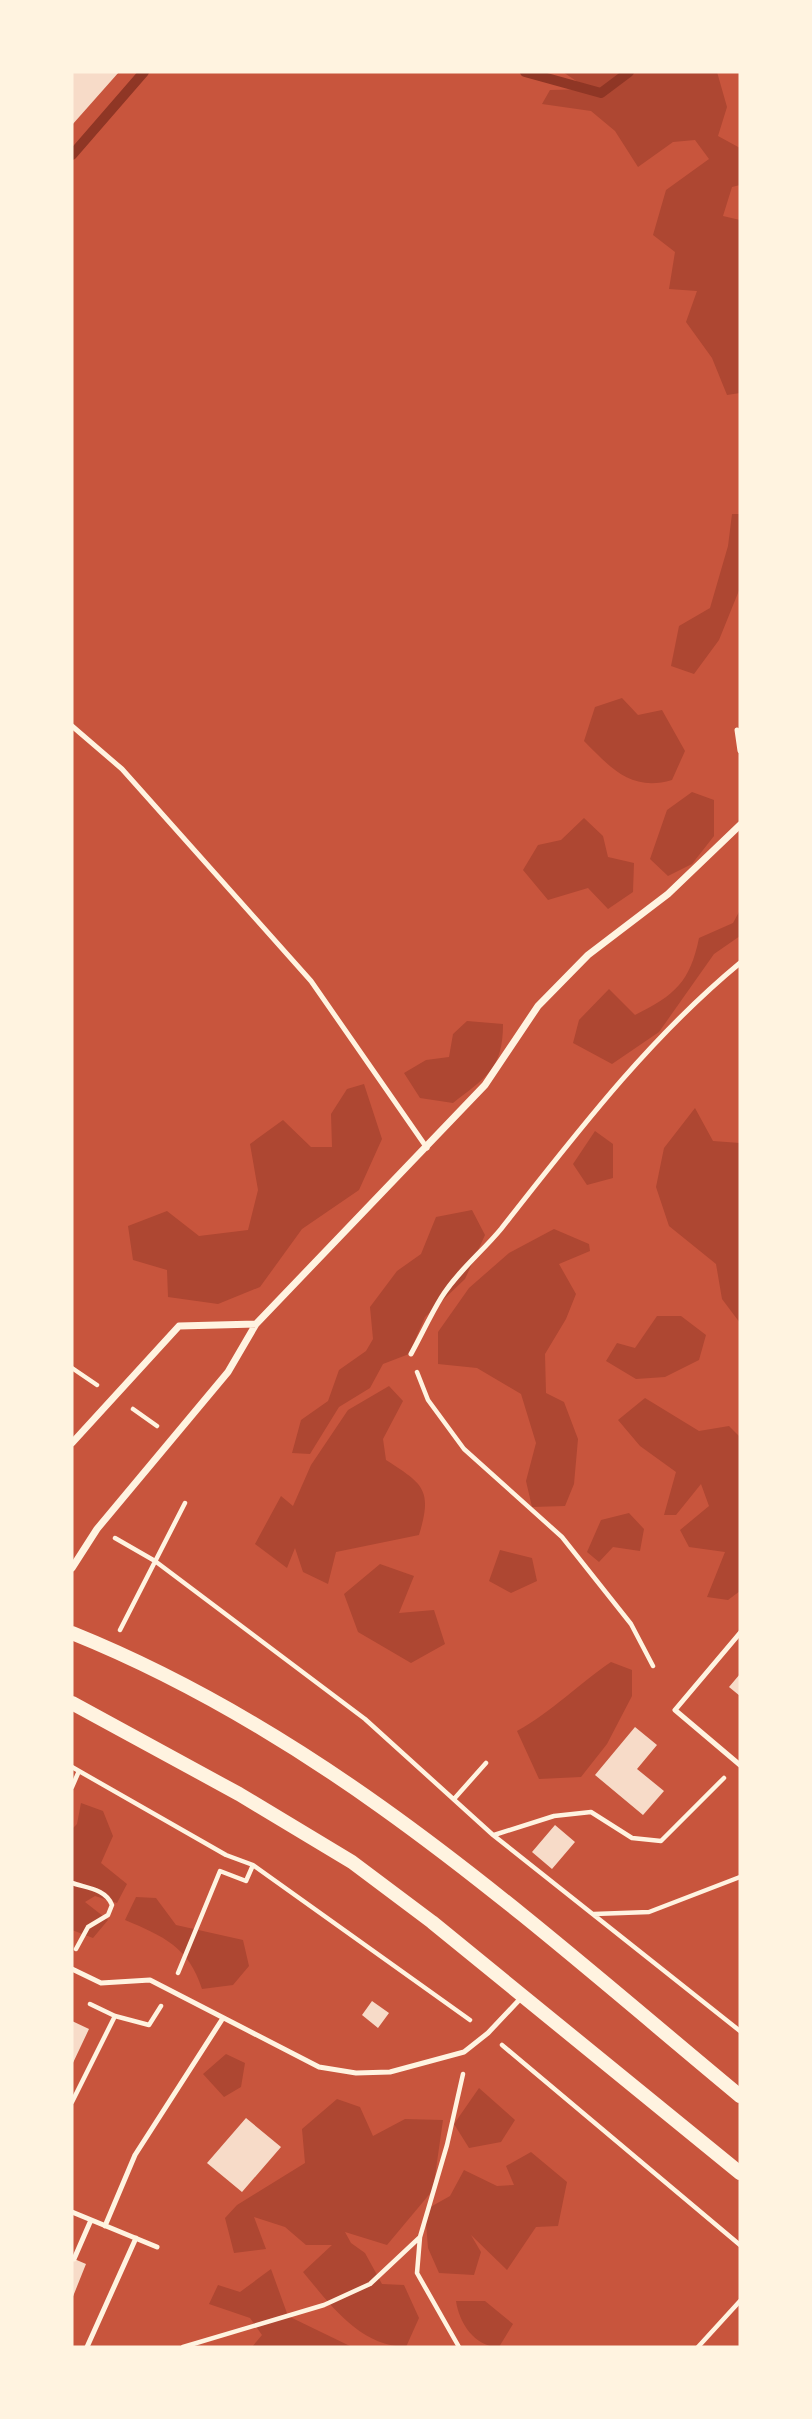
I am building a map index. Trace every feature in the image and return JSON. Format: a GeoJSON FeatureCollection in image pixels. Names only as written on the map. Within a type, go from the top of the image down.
{"type":"FeatureCollection","features":[{"type":"Feature","properties":{"kind":"main road"},"geometry":{"type":"LineString","coordinates":[[72,1633],[190,1688],[291,1744],[385,1807],[492,1890],[740,2096]]}},
{"type":"Feature","properties":{"kind":"main road"},"geometry":{"type":"LineString","coordinates":[[72,1703],[239,1794],[352,1862],[740,2172]]}},
{"type":"Feature","properties":{"kind":"street"},"geometry":{"type":"LineString","coordinates":[[72,1568],[97,1529],[228,1373],[256,1324],[485,1085],[538,1006],[588,955],[668,894],[740,825]]}},
{"type":"Feature","properties":{"kind":"street"},"geometry":{"type":"LineString","coordinates":[[72,1443],[179,1325],[256,1324]]}},
{"type":"Feature","properties":{"kind":"lane"},"geometry":{"type":"LineString","coordinates":[[72,726],[122,769],[311,981],[427,1148]]}},
{"type":"Feature","properties":{"kind":"lane"},"geometry":{"type":"LineString","coordinates":[[737,730],[740,751]]}},
{"type":"Feature","properties":{"kind":"lane"},"geometry":{"type":"LineString","coordinates":[[411,1354],[442,1296],[500,1229],[534,1184],[658,1040],[699,997],[740,962]]}},
{"type":"Feature","properties":{"kind":"lane"},"geometry":{"type":"LineString","coordinates":[[739,1764],[675,1710],[740,1633]]}},
{"type":"Feature","properties":{"kind":"lane"},"geometry":{"type":"LineString","coordinates":[[72,1969],[102,1983],[150,1980],[319,2067],[356,2073],[390,2072],[464,2052],[488,2033],[523,1996]]}},
{"type":"Feature","properties":{"kind":"lane"},"geometry":{"type":"LineString","coordinates":[[105,2226],[135,2155],[223,2018]]}},
{"type":"Feature","properties":{"kind":"lane"},"geometry":{"type":"LineString","coordinates":[[72,2212],[157,2247]]}},
{"type":"Feature","properties":{"kind":"lane"},"geometry":{"type":"LineString","coordinates":[[74,2259],[92,2220]]}},
{"type":"Feature","properties":{"kind":"lane"},"geometry":{"type":"LineString","coordinates":[[87,2347],[136,2238]]}},
{"type":"Feature","properties":{"kind":"path"},"geometry":{"type":"LineString","coordinates":[[411,1354],[428,1400],[464,1449],[562,1537],[631,1624],[653,1666]]}},
{"type":"Feature","properties":{"kind":"path"},"geometry":{"type":"LineString","coordinates":[[110,1649],[185,1503]]}},
{"type":"Feature","properties":{"kind":"path"},"geometry":{"type":"LineString","coordinates":[[97,1529],[155,1561],[365,1719],[493,1835],[740,2031]]}},
{"type":"Feature","properties":{"kind":"path"},"geometry":{"type":"LineString","coordinates":[[453,1799],[486,1763]]}},
{"type":"Feature","properties":{"kind":"path"},"geometry":{"type":"LineString","coordinates":[[493,1835],[554,1816],[591,1812],[632,1838],[662,1841],[739,1764]]}},
{"type":"Feature","properties":{"kind":"path"},"geometry":{"type":"LineString","coordinates":[[72,1768],[226,1855],[253,1865],[488,2033],[740,2245]]}},
{"type":"Feature","properties":{"kind":"path"},"geometry":{"type":"LineString","coordinates":[[72,1787],[79,1772]]}},
{"type":"Feature","properties":{"kind":"path"},"geometry":{"type":"LineString","coordinates":[[83,2000],[115,2016],[149,2025],[171,1990],[220,1871],[246,1881],[253,1865]]}},
{"type":"Feature","properties":{"kind":"path"},"geometry":{"type":"LineString","coordinates":[[593,1914],[649,1912],[740,1877]]}},
{"type":"Feature","properties":{"kind":"path"},"geometry":{"type":"LineString","coordinates":[[72,1883],[100,1891],[109,1897],[113,1905],[107,1915],[88,1927],[72,1957]]}},
{"type":"Feature","properties":{"kind":"path"},"geometry":{"type":"LineString","coordinates":[[72,2102],[115,2016]]}},
{"type":"Feature","properties":{"kind":"path"},"geometry":{"type":"LineString","coordinates":[[459,2347],[417,2273],[419,2237],[447,2145],[463,2074],[464,2052]]}},
{"type":"Feature","properties":{"kind":"path"},"geometry":{"type":"LineString","coordinates":[[183,2347],[324,2305],[370,2284],[419,2237]]}},
{"type":"Feature","properties":{"kind":"path"},"geometry":{"type":"LineString","coordinates":[[698,2347],[740,2301]]}},
{"type":"Feature","properties":{"kind":"shaded area"},"geometry":{"type":"Polygon","coordinates":[[[563,72],[717,72],[727,107],[718,136],[740,148],[740,185],[732,187],[723,216],[740,220],[740,393],[727,395],[712,358],[686,322],[697,291],[669,289],[675,252],[653,235],[666,190],[709,159],[695,140],[673,142],[638,167],[615,131],[591,111],[542,104],[550,90],[588,89],[563,72]]]}},
{"type":"Feature","properties":{"kind":"shaded area"},"geometry":{"type":"Polygon","coordinates":[[[732,514],[740,514],[740,588],[719,640],[694,674],[671,666],[679,626],[710,608],[728,546],[732,514]]]}},
{"type":"Feature","properties":{"kind":"shaded area"},"geometry":{"type":"Polygon","coordinates":[[[622,698],[638,715],[662,710],[685,751],[672,780],[645,783],[633,780],[613,768],[584,741],[595,707],[622,698]]]}},
{"type":"Feature","properties":{"kind":"shaded area"},"geometry":{"type":"Polygon","coordinates":[[[692,792],[714,800],[714,836],[692,864],[668,876],[650,859],[667,810],[692,792]]]}},
{"type":"Feature","properties":{"kind":"shaded area"},"geometry":{"type":"Polygon","coordinates":[[[584,818],[603,836],[608,857],[634,863],[633,892],[608,909],[588,888],[548,900],[523,870],[538,845],[561,840],[584,818]]]}},
{"type":"Feature","properties":{"kind":"shaded area"},"geometry":{"type":"Polygon","coordinates":[[[740,910],[740,936],[714,954],[659,1032],[612,1064],[573,1043],[579,1020],[609,989],[635,1015],[661,1001],[679,986],[691,966],[699,938],[733,923],[740,910]]]}},
{"type":"Feature","properties":{"kind":"shaded area"},"geometry":{"type":"Polygon","coordinates":[[[467,1021],[503,1024],[500,1052],[496,1062],[483,1078],[453,1103],[420,1098],[404,1073],[426,1060],[449,1057],[453,1034],[467,1021]]]}},
{"type":"Feature","properties":{"kind":"shaded area"},"geometry":{"type":"Polygon","coordinates":[[[364,1084],[382,1139],[359,1190],[302,1229],[260,1287],[218,1304],[168,1297],[167,1270],[133,1260],[128,1226],[167,1211],[199,1236],[248,1230],[258,1190],[250,1144],[283,1120],[311,1147],[332,1147],[331,1114],[347,1089],[364,1084]]]}},
{"type":"Feature","properties":{"kind":"shaded area"},"geometry":{"type":"Polygon","coordinates":[[[695,1108],[713,1141],[740,1143],[740,1323],[722,1299],[716,1264],[669,1226],[656,1187],[664,1148],[695,1108]]]}},
{"type":"Feature","properties":{"kind":"shaded area"},"geometry":{"type":"Polygon","coordinates":[[[595,1131],[613,1144],[613,1178],[587,1185],[573,1164],[595,1131]]]}},
{"type":"Feature","properties":{"kind":"shaded area"},"geometry":{"type":"Polygon","coordinates":[[[472,1210],[485,1235],[465,1279],[425,1317],[409,1354],[383,1364],[370,1388],[339,1407],[310,1454],[292,1453],[301,1420],[328,1401],[339,1370],[366,1351],[373,1339],[370,1307],[397,1271],[421,1254],[436,1217],[472,1210]]]}},
{"type":"Feature","properties":{"kind":"shaded area"},"geometry":{"type":"Polygon","coordinates":[[[554,1229],[589,1244],[590,1251],[559,1264],[576,1294],[566,1319],[545,1354],[546,1393],[564,1402],[578,1439],[574,1484],[565,1506],[532,1507],[526,1481],[536,1443],[521,1394],[477,1368],[438,1364],[438,1332],[469,1288],[509,1253],[554,1229]]]}},
{"type":"Feature","properties":{"kind":"shaded area"},"geometry":{"type":"Polygon","coordinates":[[[657,1316],[681,1316],[706,1335],[699,1360],[665,1377],[636,1379],[606,1361],[617,1343],[635,1348],[657,1316]]]}},
{"type":"Feature","properties":{"kind":"shaded area"},"geometry":{"type":"Polygon","coordinates":[[[389,1386],[403,1401],[383,1439],[386,1460],[409,1475],[422,1489],[425,1507],[419,1535],[336,1552],[328,1584],[303,1572],[295,1548],[287,1568],[255,1544],[281,1496],[293,1506],[311,1465],[348,1410],[389,1386]]]}},
{"type":"Feature","properties":{"kind":"shaded area"},"geometry":{"type":"Polygon","coordinates":[[[645,1398],[699,1431],[729,1426],[740,1437],[740,1591],[728,1600],[707,1597],[725,1552],[689,1547],[680,1530],[709,1506],[701,1484],[676,1515],[664,1515],[676,1472],[640,1446],[618,1420],[645,1398]]]}},
{"type":"Feature","properties":{"kind":"shaded area"},"geometry":{"type":"Polygon","coordinates":[[[629,1513],[644,1529],[640,1551],[613,1547],[599,1562],[587,1552],[601,1520],[629,1513]]]}},
{"type":"Feature","properties":{"kind":"shaded area"},"geometry":{"type":"Polygon","coordinates":[[[500,1550],[532,1558],[537,1581],[511,1593],[489,1581],[500,1550]]]}},
{"type":"Feature","properties":{"kind":"shaded area"},"geometry":{"type":"Polygon","coordinates":[[[380,1564],[414,1576],[399,1613],[434,1610],[445,1644],[411,1663],[358,1632],[344,1594],[380,1564]]]}},
{"type":"Feature","properties":{"kind":"shaded area"},"geometry":{"type":"Polygon","coordinates":[[[611,1662],[632,1670],[632,1696],[607,1744],[581,1777],[539,1779],[517,1731],[611,1662]]]}},
{"type":"Feature","properties":{"kind":"shaded area"},"geometry":{"type":"Polygon","coordinates":[[[81,1803],[103,1811],[113,1836],[101,1863],[127,1884],[117,1903],[95,1896],[85,1902],[108,1920],[93,1938],[72,1930],[72,1829],[77,1824],[81,1803]]]}},
{"type":"Feature","properties":{"kind":"shaded area"},"geometry":{"type":"Polygon","coordinates":[[[136,1897],[156,1898],[176,1925],[243,1940],[249,1966],[233,1985],[202,1989],[197,1975],[182,1953],[163,1938],[125,1920],[136,1897]]]}},
{"type":"Feature","properties":{"kind":"shaded area"},"geometry":{"type":"Polygon","coordinates":[[[226,2054],[245,2063],[241,2087],[224,2097],[203,2074],[226,2054]]]}},
{"type":"Feature","properties":{"kind":"shaded area"},"geometry":{"type":"Polygon","coordinates":[[[479,2088],[515,2120],[501,2142],[469,2148],[454,2124],[479,2088]]]}},
{"type":"Feature","properties":{"kind":"shaded area"},"geometry":{"type":"Polygon","coordinates":[[[337,2099],[360,2107],[373,2136],[405,2119],[443,2120],[433,2190],[387,2245],[345,2232],[351,2243],[365,2253],[382,2284],[404,2285],[419,2318],[406,2347],[389,2345],[360,2331],[335,2310],[303,2272],[332,2245],[306,2245],[285,2227],[254,2217],[266,2249],[234,2253],[225,2218],[237,2205],[305,2163],[302,2129],[337,2099]]]}},
{"type":"Feature","properties":{"kind":"shaded area"},"geometry":{"type":"Polygon","coordinates":[[[531,2152],[567,2182],[558,2226],[536,2227],[507,2270],[471,2235],[481,2252],[474,2275],[439,2273],[428,2248],[425,2210],[450,2196],[464,2170],[497,2186],[514,2185],[506,2166],[531,2152]]]}},
{"type":"Feature","properties":{"kind":"shaded area"},"geometry":{"type":"Polygon","coordinates":[[[271,2269],[288,2316],[352,2347],[252,2347],[262,2335],[250,2318],[209,2304],[218,2285],[240,2292],[271,2269]]]}},
{"type":"Feature","properties":{"kind":"shaded area"},"geometry":{"type":"Polygon","coordinates":[[[456,2301],[485,2301],[513,2324],[499,2347],[482,2343],[469,2332],[460,2317],[456,2301]]]}},
{"type":"Feature","properties":{"kind":"building"},"geometry":{"type":"Polygon","coordinates":[[[72,72],[119,72],[72,125],[72,72]]]}},
{"type":"Feature","properties":{"kind":"building"},"geometry":{"type":"Polygon","coordinates":[[[740,1674],[740,1696],[729,1687],[740,1674]]]}},
{"type":"Feature","properties":{"kind":"building"},"geometry":{"type":"Polygon","coordinates":[[[635,1727],[657,1745],[637,1769],[664,1791],[643,1815],[595,1775],[635,1727]]]}},
{"type":"Feature","properties":{"kind":"building"},"geometry":{"type":"Polygon","coordinates":[[[555,1825],[575,1842],[552,1869],[532,1852],[555,1825]]]}},
{"type":"Feature","properties":{"kind":"building"},"geometry":{"type":"Polygon","coordinates":[[[372,2001],[389,2013],[378,2028],[362,2015],[372,2001]]]}},
{"type":"Feature","properties":{"kind":"building"},"geometry":{"type":"Polygon","coordinates":[[[72,2021],[89,2029],[72,2065],[72,2021]]]}},
{"type":"Feature","properties":{"kind":"building"},"geometry":{"type":"Polygon","coordinates":[[[246,2118],[281,2147],[242,2192],[207,2163],[246,2118]]]}},
{"type":"Feature","properties":{"kind":"building"},"geometry":{"type":"Polygon","coordinates":[[[72,2258],[86,2264],[72,2299],[72,2258]]]}},
{"type":"Feature","properties":{"kind":"waterway"},"geometry":{"type":"LineString","coordinates":[[72,155],[144,72]]}},
{"type":"Feature","properties":{"kind":"waterway"},"geometry":{"type":"LineString","coordinates":[[525,72],[601,93],[629,72]]}}]}
